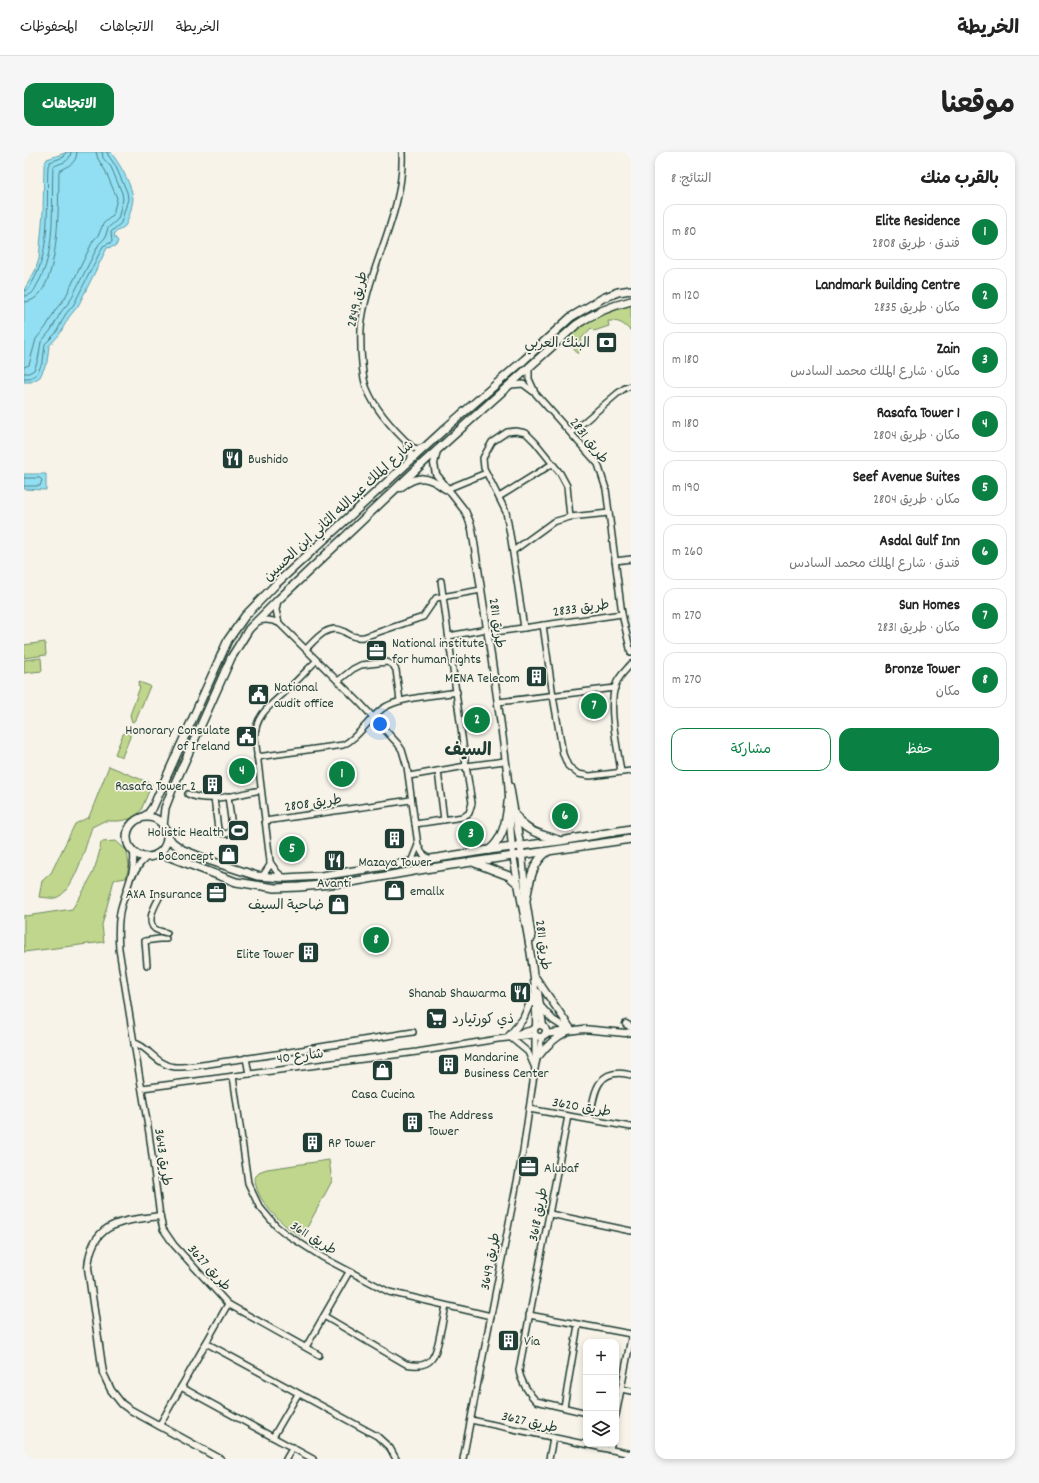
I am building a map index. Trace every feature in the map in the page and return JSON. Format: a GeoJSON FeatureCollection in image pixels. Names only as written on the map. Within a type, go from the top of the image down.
{"type":"FeatureCollection","features":[{"type":"Feature","properties":{"kind":"main road","name":"شارع الملك عبدالله الثاني ابن الحسين"},"geometry":{"type":"LineString","coordinates":[[141,818],[153,807],[228,640],[237,626],[250,611],[276,584],[411,461],[424,447],[571,317],[603,298],[618,292],[631,290]]}},
{"type":"Feature","properties":{"kind":"main road","name":"شارع الملك عبدالله الثاني ابن الحسين"},"geometry":{"type":"LineString","coordinates":[[164,829],[165,808],[172,790],[231,658],[249,629],[437,450],[576,325],[586,318],[614,305],[631,301]]}},
{"type":"Feature","properties":{"kind":"main road"},"geometry":{"type":"LineString","coordinates":[[489,850],[496,842],[503,829],[508,813],[508,802]]}},
{"type":"Feature","properties":{"kind":"main road"},"geometry":{"type":"LineString","coordinates":[[631,829],[560,841],[512,846],[321,876],[285,878],[262,877],[224,866],[183,850],[172,842],[160,822],[151,818],[141,818],[133,823],[128,833],[128,844],[140,856],[147,857],[157,854],[170,857],[236,882],[275,888],[350,882],[631,839]]}},
{"type":"Feature","properties":{"kind":"main road"},"geometry":{"type":"LineString","coordinates":[[517,818],[520,824],[526,829],[560,841]]}},
{"type":"Feature","properties":{"kind":"main road"},"geometry":{"type":"LineString","coordinates":[[157,854],[165,845],[164,829]]}},
{"type":"Feature","properties":{"kind":"main road"},"geometry":{"type":"LineString","coordinates":[[526,900],[537,862],[548,852]]}},
{"type":"Feature","properties":{"kind":"main road"},"geometry":{"type":"LineString","coordinates":[[473,863],[509,876],[517,883]]}},
{"type":"Feature","properties":{"kind":"street","name":"طريق 2849"},"geometry":{"type":"LineString","coordinates":[[402,152],[403,166],[395,210],[371,280],[361,321],[361,336],[362,363],[367,389],[378,408],[405,441],[411,453],[411,461]]}},
{"type":"Feature","properties":{"kind":"street","name":"طريق 2831"},"geometry":{"type":"LineString","coordinates":[[529,367],[529,379],[535,393]]}},
{"type":"Feature","properties":{"kind":"street","name":"طريق 2831"},"geometry":{"type":"LineString","coordinates":[[507,386],[517,383],[523,384],[535,393],[598,464],[606,488],[622,614],[631,653]]}},
{"type":"Feature","properties":{"kind":"street"},"geometry":{"type":"LineString","coordinates":[[571,433],[618,393],[631,386]]}},
{"type":"Feature","properties":{"kind":"street"},"geometry":{"type":"LineString","coordinates":[[524,628],[512,540],[506,512],[484,468],[483,458],[492,442],[506,432],[516,430],[526,433],[560,473],[566,486],[570,517]]}},
{"type":"Feature","properties":{"kind":"street"},"geometry":{"type":"LineString","coordinates":[[405,441],[414,448],[424,447]]}},
{"type":"Feature","properties":{"kind":"street","name":"طريق 2811"},"geometry":{"type":"LineString","coordinates":[[437,450],[434,464],[436,474],[469,520],[498,702],[505,761],[517,818],[526,900],[544,1031]]}},
{"type":"Feature","properties":{"kind":"street"},"geometry":{"type":"LineString","coordinates":[[499,497],[552,464]]}},
{"type":"Feature","properties":{"kind":"street"},"geometry":{"type":"LineString","coordinates":[[449,491],[486,473]]}},
{"type":"Feature","properties":{"kind":"street","name":"طريق 2811"},"geometry":{"type":"LineString","coordinates":[[384,500],[406,484],[423,478],[430,479],[449,491]]}},
{"type":"Feature","properties":{"kind":"street"},"geometry":{"type":"LineString","coordinates":[[513,551],[553,522],[570,517],[609,513]]}},
{"type":"Feature","properties":{"kind":"street"},"geometry":{"type":"LineString","coordinates":[[512,540],[527,541]]}},
{"type":"Feature","properties":{"kind":"street"},"geometry":{"type":"LineString","coordinates":[[615,561],[631,559]]}},
{"type":"Feature","properties":{"kind":"street"},"geometry":{"type":"LineString","coordinates":[[415,824],[463,817],[469,813],[472,803],[441,581]]}},
{"type":"Feature","properties":{"kind":"street"},"geometry":{"type":"LineString","coordinates":[[306,650],[319,637],[330,630],[336,629],[356,638],[364,637],[423,617],[436,598],[481,590]]}},
{"type":"Feature","properties":{"kind":"street"},"geometry":{"type":"LineString","coordinates":[[279,599],[276,610],[279,623]]}},
{"type":"Feature","properties":{"kind":"street","name":"طريق 2833"},"geometry":{"type":"LineString","coordinates":[[449,636],[524,628],[622,614]]}},
{"type":"Feature","properties":{"kind":"street"},"geometry":{"type":"LineString","coordinates":[[249,629],[260,620],[266,619],[279,623],[338,681],[398,744],[402,750],[409,776],[418,845],[422,853],[429,859]]}},
{"type":"Feature","properties":{"kind":"street","name":"طريق 2833"},"geometry":{"type":"LineString","coordinates":[[543,625],[563,754],[568,766],[578,774],[584,776],[631,771]]}},
{"type":"Feature","properties":{"kind":"street"},"geometry":{"type":"LineString","coordinates":[[262,877],[270,865],[270,861],[257,757],[255,733],[258,720],[265,710],[286,692],[316,661]]}},
{"type":"Feature","properties":{"kind":"street"},"geometry":{"type":"LineString","coordinates":[[338,681],[358,666],[384,662],[390,663],[396,670],[400,701]]}},
{"type":"Feature","properties":{"kind":"street"},"geometry":{"type":"LineString","coordinates":[[621,772],[612,714],[615,688],[620,676],[631,664]]}},
{"type":"Feature","properties":{"kind":"street"},"geometry":{"type":"LineString","coordinates":[[498,702],[615,688]]}},
{"type":"Feature","properties":{"kind":"street"},"geometry":{"type":"LineString","coordinates":[[257,757],[343,745],[351,740],[382,709],[400,701],[457,692]]}},
{"type":"Feature","properties":{"kind":"street"},"geometry":{"type":"LineString","coordinates":[[409,776],[438,770],[505,761]]}},
{"type":"Feature","properties":{"kind":"street"},"geometry":{"type":"LineString","coordinates":[[438,770],[444,820]]}},
{"type":"Feature","properties":{"kind":"street","name":"طريق 2811"},"geometry":{"type":"LineString","coordinates":[[507,773],[512,846],[517,883],[530,950],[534,993],[535,1032]]}},
{"type":"Feature","properties":{"kind":"street"},"geometry":{"type":"LineString","coordinates":[[188,794],[201,798],[214,798],[261,790]]}},
{"type":"Feature","properties":{"kind":"street"},"geometry":{"type":"LineString","coordinates":[[214,798],[218,829],[227,834],[232,827],[228,796]]}},
{"type":"Feature","properties":{"kind":"street","name":"طريق 2808"},"geometry":{"type":"LineString","coordinates":[[265,821],[411,800]]}},
{"type":"Feature","properties":{"kind":"street"},"geometry":{"type":"LineString","coordinates":[[411,862],[418,845]]}},
{"type":"Feature","properties":{"kind":"street"},"geometry":{"type":"LineString","coordinates":[[133,850],[133,867],[120,912],[118,936],[142,1088]]}},
{"type":"Feature","properties":{"kind":"street"},"geometry":{"type":"LineString","coordinates":[[126,888],[137,868],[147,857]]}},
{"type":"Feature","properties":{"kind":"street"},"geometry":{"type":"LineString","coordinates":[[270,861],[277,872],[285,878]]}},
{"type":"Feature","properties":{"kind":"street"},"geometry":{"type":"LineString","coordinates":[[160,896],[152,915],[152,922],[156,930],[167,933]]}},
{"type":"Feature","properties":{"kind":"street"},"geometry":{"type":"LineString","coordinates":[[147,965],[145,942],[166,939]]}},
{"type":"Feature","properties":{"kind":"street"},"geometry":{"type":"LineString","coordinates":[[536,978],[570,1030]]}},
{"type":"Feature","properties":{"kind":"street"},"geometry":{"type":"LineString","coordinates":[[534,993],[523,1019],[509,1037],[528,1052],[535,1068]]}},
{"type":"Feature","properties":{"kind":"street"},"geometry":{"type":"LineString","coordinates":[[540,1006],[553,1020],[570,1030]]}},
{"type":"Feature","properties":{"kind":"street"},"geometry":{"type":"LineString","coordinates":[[535,1032],[539,1025],[544,1031]]}},
{"type":"Feature","properties":{"kind":"street"},"geometry":{"type":"LineString","coordinates":[[539,1056],[546,1047],[558,1037],[570,1030]]}},
{"type":"Feature","properties":{"kind":"street"},"geometry":{"type":"LineString","coordinates":[[535,1032],[594,1030],[629,1034]]}},
{"type":"Feature","properties":{"kind":"street","name":"طريق 3649"},"geometry":{"type":"LineString","coordinates":[[535,1068],[544,1031]]}},
{"type":"Feature","properties":{"kind":"street","name":"شارع 40"},"geometry":{"type":"LineString","coordinates":[[134,1043],[140,1045],[163,1064],[176,1067],[246,1058],[413,1032]]}},
{"type":"Feature","properties":{"kind":"street","name":"شارع 40"},"geometry":{"type":"LineString","coordinates":[[142,1088],[417,1052],[535,1032]]}},
{"type":"Feature","properties":{"kind":"street","name":"طريق 3649"},"geometry":{"type":"LineString","coordinates":[[463,1459],[523,1151],[535,1068],[535,1032]]}},
{"type":"Feature","properties":{"kind":"street"},"geometry":{"type":"LineString","coordinates":[[246,1058],[249,1074]]}},
{"type":"Feature","properties":{"kind":"street"},"geometry":{"type":"LineString","coordinates":[[590,1119],[595,1091],[598,1085],[607,1077],[614,1074],[620,1073],[631,1075]]}},
{"type":"Feature","properties":{"kind":"street","name":"طريق 3611"},"geometry":{"type":"LineString","coordinates":[[233,1076],[248,1183],[259,1206],[270,1220],[286,1234],[349,1272],[389,1292],[491,1316]]}},
{"type":"Feature","properties":{"kind":"street","name":"طريق 3643"},"geometry":{"type":"LineString","coordinates":[[142,1088],[163,1229]]}},
{"type":"Feature","properties":{"kind":"street","name":"طريق 3620"},"geometry":{"type":"LineString","coordinates":[[529,1109],[631,1127]]}},
{"type":"Feature","properties":{"kind":"street","name":"طريق 3618"},"geometry":{"type":"LineString","coordinates":[[568,1116],[519,1370],[520,1377],[536,1401],[583,1412]]}},
{"type":"Feature","properties":{"kind":"street"},"geometry":{"type":"LineString","coordinates":[[550,1214],[631,1231]]}},
{"type":"Feature","properties":{"kind":"street"},"geometry":{"type":"LineString","coordinates":[[160,1216],[122,1221],[113,1225],[97,1238],[92,1248],[88,1268],[101,1364],[106,1382],[122,1404],[137,1414],[220,1459]]}},
{"type":"Feature","properties":{"kind":"street","name":"طريق 3627"},"geometry":{"type":"LineString","coordinates":[[160,1426],[228,1304],[174,1245],[163,1229]]}},
{"type":"Feature","properties":{"kind":"street"},"geometry":{"type":"LineString","coordinates":[[306,1347],[349,1272]]}},
{"type":"Feature","properties":{"kind":"street"},"geometry":{"type":"LineString","coordinates":[[228,1304],[319,1354]]}},
{"type":"Feature","properties":{"kind":"street"},"geometry":{"type":"LineString","coordinates":[[324,1316],[406,1364],[414,1366],[428,1363],[437,1351],[446,1306]]}},
{"type":"Feature","properties":{"kind":"street"},"geometry":{"type":"LineString","coordinates":[[530,1315],[631,1334]]}},
{"type":"Feature","properties":{"kind":"street"},"geometry":{"type":"LineString","coordinates":[[564,1407],[578,1325]]}},
{"type":"Feature","properties":{"kind":"street"},"geometry":{"type":"LineString","coordinates":[[617,1411],[631,1338]]}},
{"type":"Feature","properties":{"kind":"street"},"geometry":{"type":"LineString","coordinates":[[206,1343],[380,1438],[390,1448],[396,1459]]}},
{"type":"Feature","properties":{"kind":"street"},"geometry":{"type":"LineString","coordinates":[[181,1386],[313,1459]]}},
{"type":"Feature","properties":{"kind":"street"},"geometry":{"type":"LineString","coordinates":[[621,1389],[631,1391]]}},
{"type":"Feature","properties":{"kind":"street"},"geometry":{"type":"LineString","coordinates":[[273,1437],[298,1394]]}},
{"type":"Feature","properties":{"kind":"street","name":"طريق 3627"},"geometry":{"type":"LineString","coordinates":[[471,1420],[631,1454]]}},
{"type":"Feature","properties":{"kind":"street"},"geometry":{"type":"LineString","coordinates":[[549,1459],[553,1438]]}},
{"type":"Feature","properties":{"kind":"street"},"geometry":{"type":"LineString","coordinates":[[286,1459],[293,1447]]}},
{"type":"Feature","properties":{"kind":"green space"},"geometry":{"type":"Polygon","coordinates":[[[631,305],[631,331],[616,321],[608,321],[609,326],[594,331],[591,328],[581,339],[578,354],[565,338],[585,322],[598,315],[631,305]]]}},
{"type":"Feature","properties":{"kind":"green space"},"geometry":{"type":"Polygon","coordinates":[[[45,642],[46,655],[24,658],[24,645],[45,642]]]}},
{"type":"Feature","properties":{"kind":"green space"},"geometry":{"type":"Polygon","coordinates":[[[41,658],[42,671],[24,673],[24,660],[41,658]]]}},
{"type":"Feature","properties":{"kind":"green space"},"geometry":{"type":"Polygon","coordinates":[[[139,682],[150,686],[136,720],[132,722],[130,715],[140,687],[138,686],[139,682]]]}},
{"type":"Feature","properties":{"kind":"green space"},"geometry":{"type":"Polygon","coordinates":[[[123,734],[130,734],[130,737],[122,757],[115,754],[123,734]]]}},
{"type":"Feature","properties":{"kind":"green space"},"geometry":{"type":"Polygon","coordinates":[[[109,766],[152,784],[141,810],[135,818],[119,821],[104,821],[92,827],[83,856],[68,888],[55,898],[39,897],[42,881],[51,873],[75,824],[89,817],[109,766]]]}},
{"type":"Feature","properties":{"kind":"green space"},"geometry":{"type":"Polygon","coordinates":[[[116,841],[127,851],[129,866],[126,878],[114,880],[102,925],[104,942],[24,952],[24,915],[26,916],[72,909],[91,877],[101,842],[116,841]]]}},
{"type":"Feature","properties":{"kind":"green space"},"geometry":{"type":"Polygon","coordinates":[[[329,1160],[332,1181],[302,1237],[286,1226],[271,1212],[259,1195],[255,1177],[261,1171],[267,1169],[329,1160]]]}},
{"type":"Feature","properties":{"kind":"water"},"geometry":{"type":"Polygon","coordinates":[[[68,152],[110,152],[121,167],[131,188],[133,199],[132,205],[125,226],[115,233],[114,236],[118,241],[116,246],[107,248],[78,306],[69,317],[59,335],[49,346],[47,362],[40,377],[31,382],[24,382],[24,290],[35,271],[39,259],[43,212],[44,165],[47,159],[68,152]]]}},
{"type":"Feature","properties":{"kind":"water"},"geometry":{"type":"Polygon","coordinates":[[[24,474],[46,474],[46,490],[24,489],[24,474]]]}},
{"type":"Feature","properties":{"kind":"place","name":"البنك العربي"},"geometry":{"type":"Point","coordinates":[606,342]}},
{"type":"Feature","properties":{"kind":"place","name":"Bushido"},"geometry":{"type":"Point","coordinates":[232,458]}},
{"type":"Feature","properties":{"kind":"place","name":"National institute for human rights"},"geometry":{"type":"Point","coordinates":[377,650]}},
{"type":"Feature","properties":{"kind":"place","name":"MENA Telecom"},"geometry":{"type":"Point","coordinates":[536,677]}},
{"type":"Feature","properties":{"kind":"place","name":"National audit office"},"geometry":{"type":"Point","coordinates":[258,694]}},
{"type":"Feature","properties":{"kind":"place","name":"Sun Homes"},"geometry":{"type":"Point","coordinates":[594,706]}},
{"type":"Feature","properties":{"kind":"place","name":"Landmark Building Centre"},"geometry":{"type":"Point","coordinates":[477,720]}},
{"type":"Feature","properties":{"kind":"place","name":"Honorary Consulate of Ireland"},"geometry":{"type":"Point","coordinates":[246,737]}},
{"type":"Feature","properties":{"kind":"place","name":"Rasafa Tower 1"},"geometry":{"type":"Point","coordinates":[242,771]}},
{"type":"Feature","properties":{"kind":"place","name":"Elite Residence"},"geometry":{"type":"Point","coordinates":[342,774]}},
{"type":"Feature","properties":{"kind":"place","name":"Rasafa Tower 2"},"geometry":{"type":"Point","coordinates":[212,785]}},
{"type":"Feature","properties":{"kind":"place","name":"Asdal Gulf Inn"},"geometry":{"type":"Point","coordinates":[565,816]}},
{"type":"Feature","properties":{"kind":"place","name":"Holistic Health"},"geometry":{"type":"Point","coordinates":[239,831]}},
{"type":"Feature","properties":{"kind":"place","name":"Zain"},"geometry":{"type":"Point","coordinates":[471,834]}},
{"type":"Feature","properties":{"kind":"place","name":"Mazaya Tower"},"geometry":{"type":"Point","coordinates":[395,839]}},
{"type":"Feature","properties":{"kind":"place","name":"Seef Avenue Suites"},"geometry":{"type":"Point","coordinates":[292,849]}},
{"type":"Feature","properties":{"kind":"place","name":"BoConcept"},"geometry":{"type":"Point","coordinates":[229,855]}},
{"type":"Feature","properties":{"kind":"place","name":"Avanti"},"geometry":{"type":"Point","coordinates":[334,860]}},
{"type":"Feature","properties":{"kind":"place","name":"emallx"},"geometry":{"type":"Point","coordinates":[395,890]}},
{"type":"Feature","properties":{"kind":"place","name":"AXA Insurance"},"geometry":{"type":"Point","coordinates":[217,893]}},
{"type":"Feature","properties":{"kind":"place","name":"ضاحية السيف"},"geometry":{"type":"Point","coordinates":[339,904]}},
{"type":"Feature","properties":{"kind":"place","name":"Bronze Tower"},"geometry":{"type":"Point","coordinates":[376,940]}},
{"type":"Feature","properties":{"kind":"place","name":"Elite Tower"},"geometry":{"type":"Point","coordinates":[309,953]}},
{"type":"Feature","properties":{"kind":"place","name":"Shanab Shawarma"},"geometry":{"type":"Point","coordinates":[521,992]}},
{"type":"Feature","properties":{"kind":"place","name":"ذي كورتيارد"},"geometry":{"type":"Point","coordinates":[437,1018]}},
{"type":"Feature","properties":{"kind":"place","name":"Mandarine Business Center"},"geometry":{"type":"Point","coordinates":[448,1064]}},
{"type":"Feature","properties":{"kind":"place","name":"Casa Cucina"},"geometry":{"type":"Point","coordinates":[383,1071]}},
{"type":"Feature","properties":{"kind":"place","name":"The Address Tower"},"geometry":{"type":"Point","coordinates":[413,1122]}},
{"type":"Feature","properties":{"kind":"place","name":"RP Tower"},"geometry":{"type":"Point","coordinates":[313,1142]}},
{"type":"Feature","properties":{"kind":"place","name":"Alubaf"},"geometry":{"type":"Point","coordinates":[529,1167]}},
{"type":"Feature","properties":{"kind":"place","name":"Via"},"geometry":{"type":"Point","coordinates":[508,1340]}},
{"type":"Feature","properties":{"kind":"district","name":"السيف"},"geometry":{"type":"Point","coordinates":[468,749]}}]}
